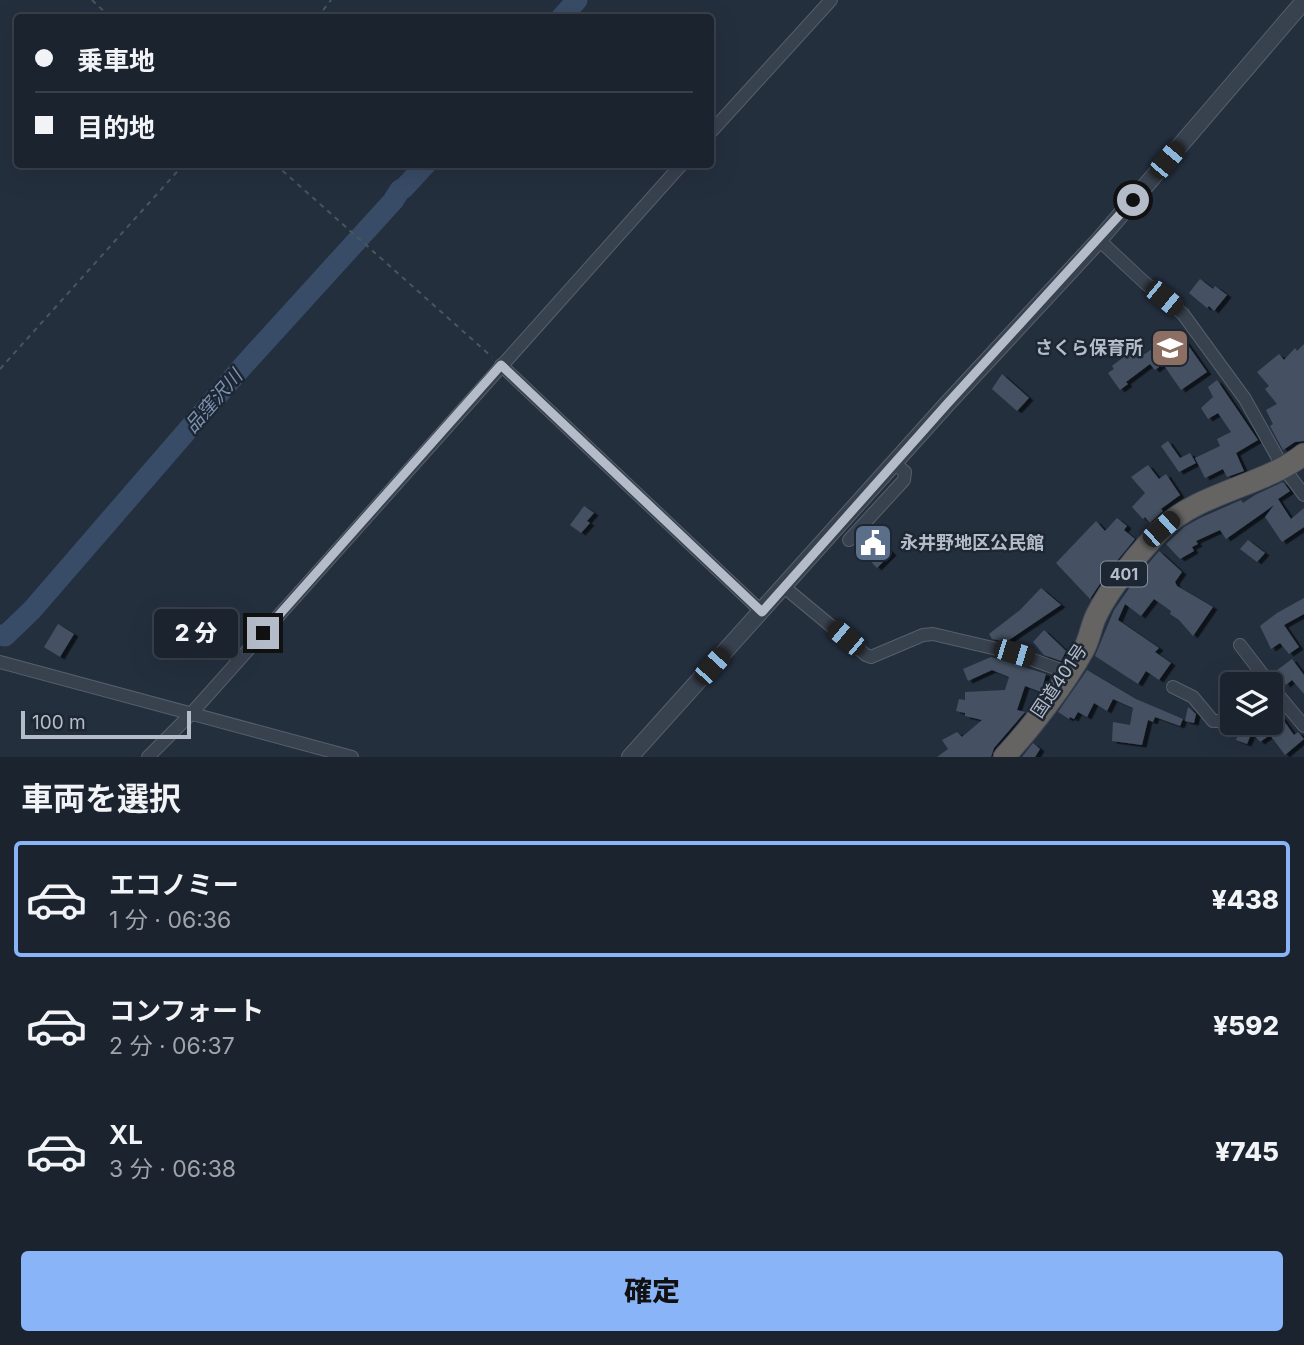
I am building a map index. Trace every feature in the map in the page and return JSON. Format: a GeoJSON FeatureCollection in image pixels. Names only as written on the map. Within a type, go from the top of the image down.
{"type":"FeatureCollection","features":[{"type":"Feature","properties":{"kind":"highway","name":"国道401号"},"geometry":{"type":"LineString","coordinates":[[1004,757],[1069,673],[1085,646],[1097,614],[1115,585],[1161,529],[1181,514],[1283,467],[1304,454]]}},
{"type":"Feature","properties":{"kind":"street"},"geometry":{"type":"LineString","coordinates":[[714,129],[831,0]]}},
{"type":"Feature","properties":{"kind":"street"},"geometry":{"type":"LineString","coordinates":[[630,757],[1099,240],[1304,1]]}},
{"type":"Feature","properties":{"kind":"street"},"geometry":{"type":"LineString","coordinates":[[148,757],[190,715],[678,168]]}},
{"type":"Feature","properties":{"kind":"street"},"geometry":{"type":"LineString","coordinates":[[1099,240],[1183,314],[1245,399],[1283,467],[1304,495]]}},
{"type":"Feature","properties":{"kind":"street"},"geometry":{"type":"LineString","coordinates":[[501,365],[762,612]]}},
{"type":"Feature","properties":{"kind":"street"},"geometry":{"type":"LineString","coordinates":[[849,541],[904,480],[905,472],[894,463]]}},
{"type":"Feature","properties":{"kind":"street"},"geometry":{"type":"LineString","coordinates":[[784,587],[871,657],[923,635],[933,634],[1014,653],[1069,673]]}},
{"type":"Feature","properties":{"kind":"street"},"geometry":{"type":"LineString","coordinates":[[1240,645],[1260,672]]}},
{"type":"Feature","properties":{"kind":"street"},"geometry":{"type":"LineString","coordinates":[[0,662],[352,757]]}},
{"type":"Feature","properties":{"kind":"street"},"geometry":{"type":"LineString","coordinates":[[1173,687],[1193,696],[1213,721],[1220,721]]}},
{"type":"Feature","properties":{"kind":"street"},"geometry":{"type":"LineString","coordinates":[[1283,700],[1304,726]]}},
{"type":"Feature","properties":{"kind":"path"},"geometry":{"type":"LineString","coordinates":[[92,0],[107,14]]}},
{"type":"Feature","properties":{"kind":"path"},"geometry":{"type":"LineString","coordinates":[[320,14],[331,0]]}},
{"type":"Feature","properties":{"kind":"path"},"geometry":{"type":"LineString","coordinates":[[0,369],[180,168]]}},
{"type":"Feature","properties":{"kind":"path"},"geometry":{"type":"LineString","coordinates":[[279,168],[501,365]]}},
{"type":"Feature","properties":{"kind":"building"},"geometry":{"type":"Polygon","coordinates":[[[1200,279],[1227,295],[1214,311],[1189,293],[1200,279]]]}},
{"type":"Feature","properties":{"kind":"building"},"geometry":{"type":"Polygon","coordinates":[[[1178,331],[1207,372],[1181,390],[1163,364],[1155,370],[1150,364],[1126,382],[1128,384],[1120,390],[1108,373],[1114,369],[1112,366],[1133,350],[1139,358],[1178,331]]]}},
{"type":"Feature","properties":{"kind":"building"},"geometry":{"type":"Polygon","coordinates":[[[1304,344],[1304,441],[1295,442],[1283,450],[1270,426],[1273,424],[1266,410],[1277,404],[1265,389],[1269,386],[1257,372],[1279,354],[1284,360],[1295,348],[1297,351],[1304,344]]]}},
{"type":"Feature","properties":{"kind":"building"},"geometry":{"type":"Polygon","coordinates":[[[1002,374],[1029,398],[1017,411],[992,389],[1002,374]]]}},
{"type":"Feature","properties":{"kind":"building"},"geometry":{"type":"Polygon","coordinates":[[[1217,380],[1258,440],[1236,453],[1244,471],[1227,477],[1223,469],[1205,478],[1195,458],[1220,446],[1217,439],[1231,432],[1218,413],[1208,419],[1201,408],[1213,397],[1208,387],[1217,380]]]}},
{"type":"Feature","properties":{"kind":"building"},"geometry":{"type":"Polygon","coordinates":[[[1168,441],[1180,458],[1190,453],[1196,463],[1179,472],[1161,446],[1168,441]]]}},
{"type":"Feature","properties":{"kind":"building"},"geometry":{"type":"Polygon","coordinates":[[[1148,465],[1159,479],[1166,474],[1180,495],[1161,509],[1163,511],[1150,523],[1132,507],[1145,493],[1131,477],[1148,465]]]}},
{"type":"Feature","properties":{"kind":"building"},"geometry":{"type":"Polygon","coordinates":[[[1283,482],[1290,491],[1278,499],[1291,519],[1304,508],[1304,527],[1282,542],[1265,517],[1274,505],[1226,539],[1220,530],[1196,541],[1198,544],[1192,547],[1194,551],[1180,559],[1166,544],[1184,527],[1200,518],[1241,500],[1243,503],[1283,482]]]}},
{"type":"Feature","properties":{"kind":"building"},"geometry":{"type":"Polygon","coordinates":[[[584,506],[594,513],[581,533],[570,525],[584,506]]]}},
{"type":"Feature","properties":{"kind":"building"},"geometry":{"type":"Polygon","coordinates":[[[1117,518],[1127,526],[1124,530],[1135,539],[1090,599],[1056,563],[1096,521],[1105,531],[1117,518]]]}},
{"type":"Feature","properties":{"kind":"building"},"geometry":{"type":"Polygon","coordinates":[[[870,530],[892,553],[877,568],[856,546],[870,530]]]}},
{"type":"Feature","properties":{"kind":"building"},"geometry":{"type":"Polygon","coordinates":[[[1248,540],[1265,553],[1257,562],[1240,549],[1248,540]]]}},
{"type":"Feature","properties":{"kind":"building"},"geometry":{"type":"Polygon","coordinates":[[[1159,551],[1182,572],[1175,582],[1177,586],[1213,607],[1193,636],[1170,614],[1171,611],[1154,599],[1141,616],[1125,604],[1118,620],[1159,648],[1155,652],[1171,663],[1159,680],[1146,671],[1138,684],[1095,656],[1114,610],[1159,551]]]}},
{"type":"Feature","properties":{"kind":"building"},"geometry":{"type":"Polygon","coordinates":[[[1041,588],[1061,605],[1006,642],[992,639],[989,634],[1020,610],[1041,588]]]}},
{"type":"Feature","properties":{"kind":"building"},"geometry":{"type":"Polygon","coordinates":[[[1304,598],[1304,614],[1284,625],[1299,647],[1289,654],[1280,643],[1271,649],[1260,626],[1304,598]]]}},
{"type":"Feature","properties":{"kind":"building"},"geometry":{"type":"Polygon","coordinates":[[[58,624],[74,634],[60,657],[44,647],[58,624]]]}},
{"type":"Feature","properties":{"kind":"building"},"geometry":{"type":"Polygon","coordinates":[[[1044,630],[1066,651],[1061,661],[1044,655],[1033,642],[1044,630]]]}},
{"type":"Feature","properties":{"kind":"building"},"geometry":{"type":"Polygon","coordinates":[[[991,657],[1046,674],[1041,692],[1025,686],[1017,710],[1025,712],[994,748],[991,757],[937,757],[948,749],[942,740],[957,732],[962,737],[982,720],[956,711],[959,699],[965,700],[965,692],[1005,690],[1009,677],[992,670],[968,681],[963,669],[991,657]]]}},
{"type":"Feature","properties":{"kind":"building"},"geometry":{"type":"Polygon","coordinates":[[[1292,659],[1304,675],[1304,694],[1292,680],[1286,685],[1283,672],[1276,671],[1292,659]]]}},
{"type":"Feature","properties":{"kind":"building"},"geometry":{"type":"Polygon","coordinates":[[[1087,670],[1136,699],[1183,719],[1180,726],[1155,717],[1153,722],[1148,720],[1142,745],[1112,741],[1113,722],[1130,725],[1133,708],[1113,699],[1107,711],[1094,703],[1087,717],[1078,712],[1074,719],[1069,719],[1058,712],[1087,670]]]}},
{"type":"Feature","properties":{"kind":"building"},"geometry":{"type":"Polygon","coordinates":[[[1188,707],[1196,714],[1194,723],[1185,721],[1188,707]]]}},
{"type":"Feature","properties":{"kind":"building"},"geometry":{"type":"Polygon","coordinates":[[[1283,719],[1294,735],[1298,732],[1304,739],[1285,755],[1270,735],[1283,735],[1283,719]]]}},
{"type":"Feature","properties":{"kind":"building"},"geometry":{"type":"Polygon","coordinates":[[[1238,735],[1251,735],[1247,744],[1236,740],[1238,735]]]}},
{"type":"Feature","properties":{"kind":"building"},"geometry":{"type":"Polygon","coordinates":[[[1254,735],[1270,735],[1260,742],[1254,735]]]}},
{"type":"Feature","properties":{"kind":"building"},"geometry":{"type":"Polygon","coordinates":[[[1033,743],[1040,749],[1035,757],[1022,757],[1033,743]]]}},
{"type":"Feature","properties":{"kind":"waterway","name":"品窪沢川"},"geometry":{"type":"LineString","coordinates":[[565,14],[577,0]]}},
{"type":"Feature","properties":{"kind":"waterway","name":"品窪沢川"},"geometry":{"type":"LineString","coordinates":[[0,635],[5,636],[32,610],[243,366],[422,168]]}},
{"type":"Feature","properties":{"kind":"place","name":"さくら保育所"},"geometry":{"type":"Point","coordinates":[1170,348]}},
{"type":"Feature","properties":{"kind":"place","name":"永井野地区公民館"},"geometry":{"type":"Point","coordinates":[873,543]}},
{"type":"Feature","properties":{"kind":"route"},"geometry":{"type":"LineString","coordinates":[[263,633],[501,365],[762,612],[1133,200]]}}]}
